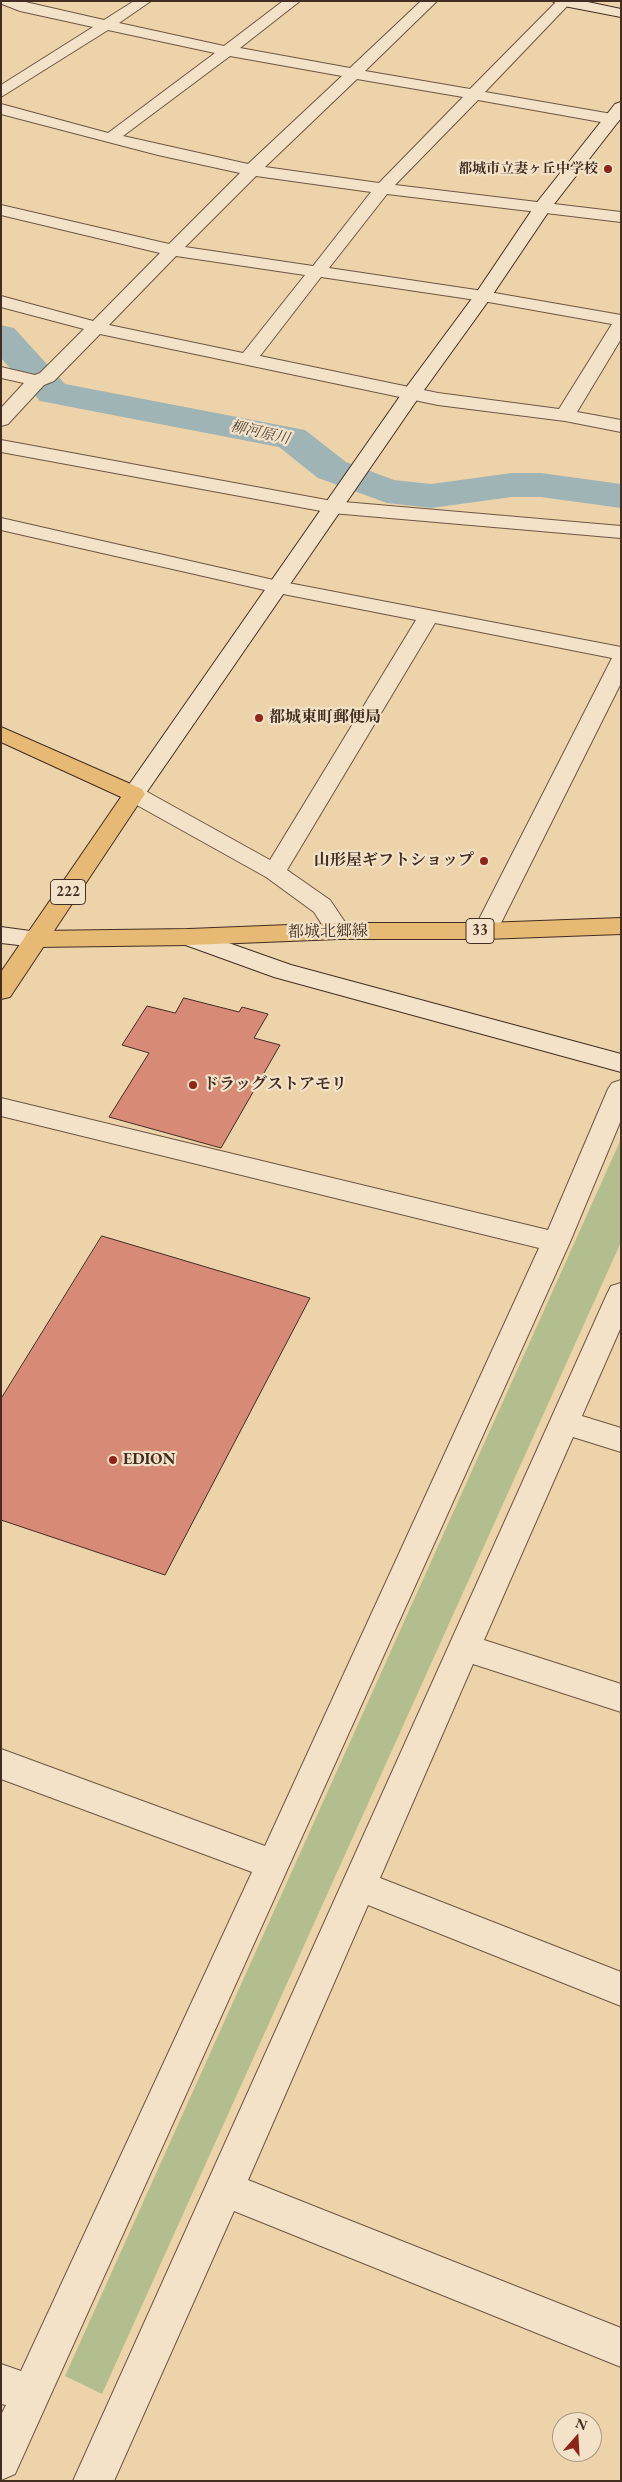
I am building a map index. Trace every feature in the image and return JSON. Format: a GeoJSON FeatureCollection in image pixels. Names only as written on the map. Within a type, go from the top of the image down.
{"type":"FeatureCollection","features":[{"type":"Feature","properties":{"kind":"main road"},"geometry":{"type":"LineString","coordinates":[[1,734],[134,794]]}},
{"type":"Feature","properties":{"kind":"main road","name":"222"},"geometry":{"type":"LineString","coordinates":[[1,990],[134,794]]}},
{"type":"Feature","properties":{"kind":"main road","name":"都城北郷線"},"geometry":{"type":"LineString","coordinates":[[36,938],[188,937],[339,931],[485,931],[621,926]]}},
{"type":"Feature","properties":{"kind":"street"},"geometry":{"type":"LineString","coordinates":[[7,1],[25,8],[228,51],[475,95],[616,113]]}},
{"type":"Feature","properties":{"kind":"street"},"geometry":{"type":"LineString","coordinates":[[1,92],[144,1]]}},
{"type":"Feature","properties":{"kind":"street"},"geometry":{"type":"LineString","coordinates":[[111,138],[294,1]]}},
{"type":"Feature","properties":{"kind":"street"},"geometry":{"type":"LineString","coordinates":[[1,420],[96,327],[170,250],[430,1]]}},
{"type":"Feature","properties":{"kind":"street"},"geometry":{"type":"LineString","coordinates":[[248,359],[316,270],[383,188],[563,2],[621,14]]}},
{"type":"Feature","properties":{"kind":"street"},"geometry":{"type":"LineString","coordinates":[[1,109],[111,138],[252,170],[383,188],[544,205],[621,217]]}},
{"type":"Feature","properties":{"kind":"street"},"geometry":{"type":"LineString","coordinates":[[339,931],[322,906],[274,872],[134,794],[337,500],[483,296],[544,205],[616,113]]}},
{"type":"Feature","properties":{"kind":"street"},"geometry":{"type":"LineString","coordinates":[[1,210],[170,250],[316,270],[621,320]]}},
{"type":"Feature","properties":{"kind":"street"},"geometry":{"type":"LineString","coordinates":[[1,301],[96,327],[412,393],[565,415],[621,426]]}},
{"type":"Feature","properties":{"kind":"street"},"geometry":{"type":"LineString","coordinates":[[565,415],[621,324]]}},
{"type":"Feature","properties":{"kind":"street"},"geometry":{"type":"LineString","coordinates":[[1,372],[42,379]]}},
{"type":"Feature","properties":{"kind":"street"},"geometry":{"type":"LineString","coordinates":[[1,446],[337,500],[621,532]]}},
{"type":"Feature","properties":{"kind":"street"},"geometry":{"type":"LineString","coordinates":[[1,524],[278,587],[621,653]]}},
{"type":"Feature","properties":{"kind":"street"},"geometry":{"type":"LineString","coordinates":[[274,872],[428,617]]}},
{"type":"Feature","properties":{"kind":"street"},"geometry":{"type":"LineString","coordinates":[[485,931],[621,661]]}},
{"type":"Feature","properties":{"kind":"street"},"geometry":{"type":"LineString","coordinates":[[1,935],[36,938]]}},
{"type":"Feature","properties":{"kind":"street"},"geometry":{"type":"LineString","coordinates":[[188,937],[283,971],[621,1063]]}},
{"type":"Feature","properties":{"kind":"street"},"geometry":{"type":"LineString","coordinates":[[1,2460],[15,2389],[272,1864],[556,1242],[621,1089]]}},
{"type":"Feature","properties":{"kind":"street"},"geometry":{"type":"LineString","coordinates":[[1,1107],[556,1242]]}},
{"type":"Feature","properties":{"kind":"street"},"geometry":{"type":"LineString","coordinates":[[93,2481],[226,2189],[621,1294]]}},
{"type":"Feature","properties":{"kind":"street"},"geometry":{"type":"LineString","coordinates":[[565,1423],[621,1440]]}},
{"type":"Feature","properties":{"kind":"street"},"geometry":{"type":"LineString","coordinates":[[466,1648],[621,1698]]}},
{"type":"Feature","properties":{"kind":"street"},"geometry":{"type":"LineString","coordinates":[[1,1764],[272,1864]]}},
{"type":"Feature","properties":{"kind":"street"},"geometry":{"type":"LineString","coordinates":[[359,1886],[621,1989]]}},
{"type":"Feature","properties":{"kind":"street"},"geometry":{"type":"LineString","coordinates":[[226,2189],[621,2348]]}},
{"type":"Feature","properties":{"kind":"green space"},"geometry":{"type":"Polygon","coordinates":[[[621,1139],[621,1242],[102,2394],[65,2376],[621,1139]]]}},
{"type":"Feature","properties":{"kind":"building","name":"ドラッグストアモリ"},"geometry":{"type":"Polygon","coordinates":[[[184,998],[239,1012],[242,1007],[268,1014],[254,1038],[280,1045],[221,1148],[109,1117],[149,1053],[122,1045],[147,1006],[175,1013],[184,998]]]}},
{"type":"Feature","properties":{"kind":"building","name":"EDION"},"geometry":{"type":"Polygon","coordinates":[[[102,1236],[310,1298],[165,1575],[1,1520],[1,1399],[102,1236]]]}},
{"type":"Feature","properties":{"kind":"waterway","name":"柳河原川"},"geometry":{"type":"LineString","coordinates":[[1,336],[53,393],[291,438],[332,470],[387,491],[431,496],[512,485],[541,485],[621,496]]}},
{"type":"Feature","properties":{"kind":"place","name":"都城市立妻ヶ丘中学校"},"geometry":{"type":"Point","coordinates":[608,169]}},
{"type":"Feature","properties":{"kind":"place","name":"都城東町郵便局"},"geometry":{"type":"Point","coordinates":[259,718]}},
{"type":"Feature","properties":{"kind":"place","name":"山形屋ギフトショップ"},"geometry":{"type":"Point","coordinates":[484,861]}},
{"type":"Feature","properties":{"kind":"place","name":"ドラッグストアモリ"},"geometry":{"type":"Point","coordinates":[193,1085]}},
{"type":"Feature","properties":{"kind":"place","name":"EDION"},"geometry":{"type":"Point","coordinates":[113,1460]}}]}
